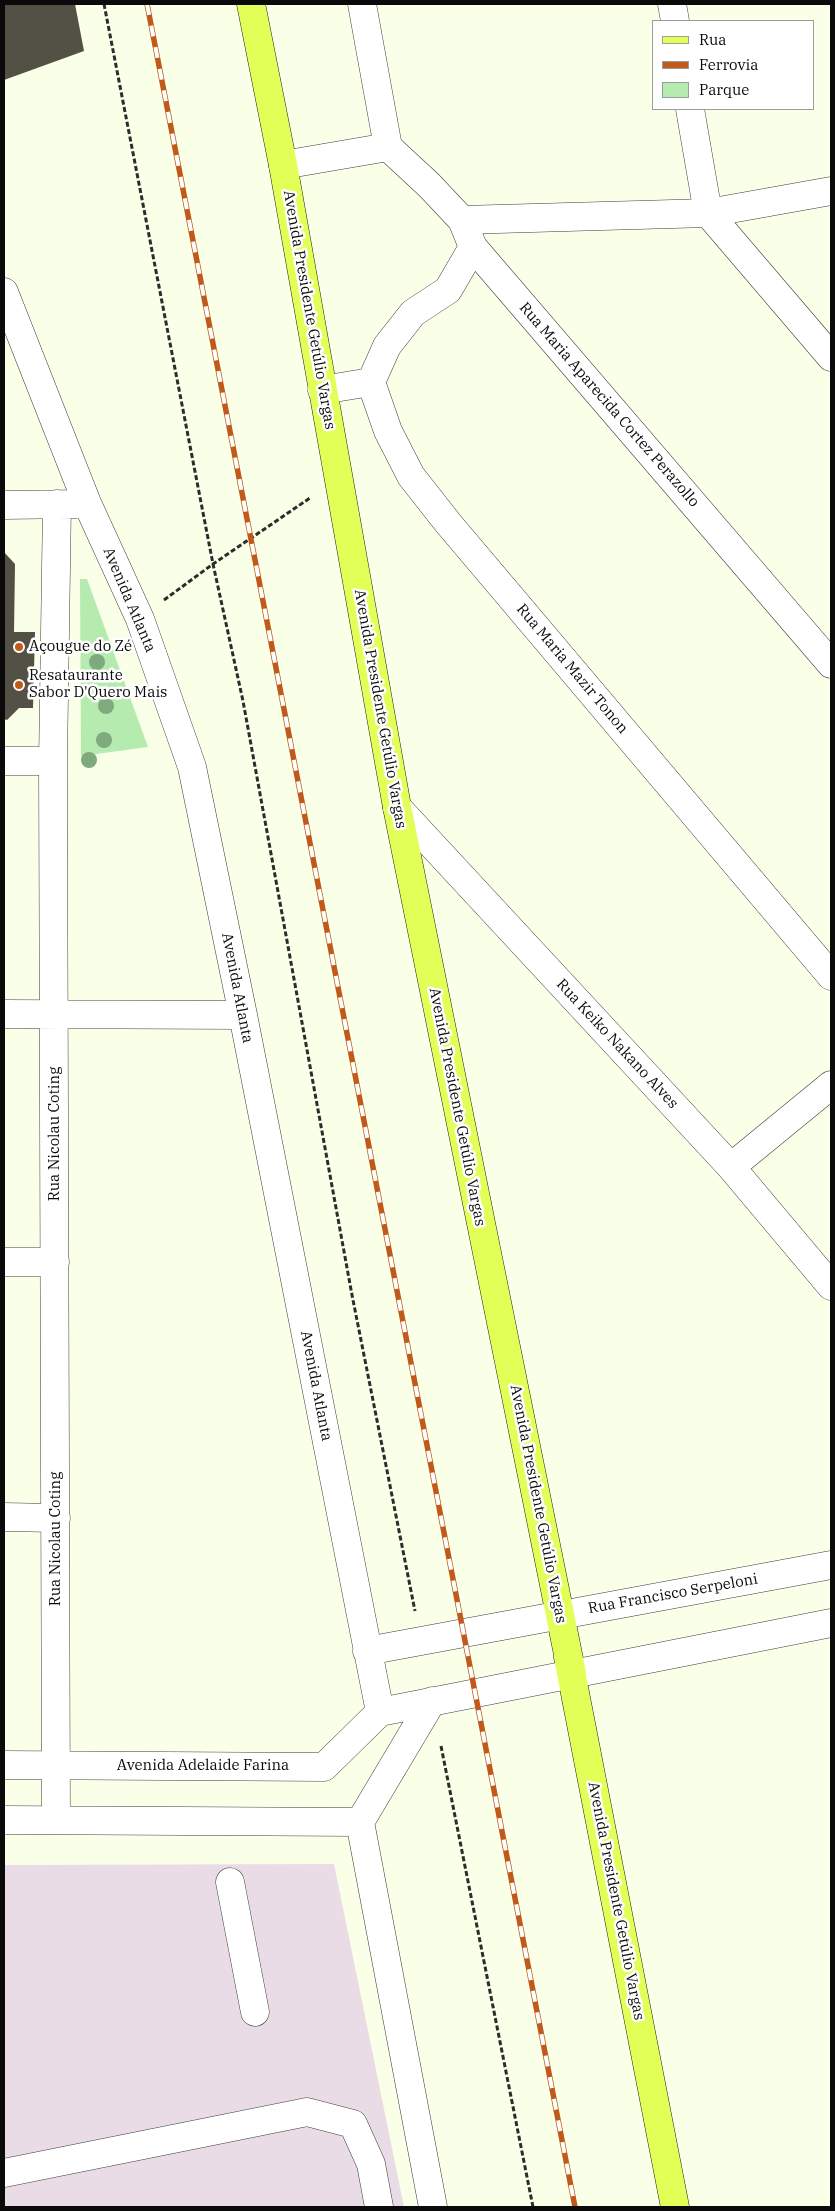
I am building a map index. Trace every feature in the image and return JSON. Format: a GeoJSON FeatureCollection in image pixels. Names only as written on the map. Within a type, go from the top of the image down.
{"type":"FeatureCollection","features":[{"type":"Feature","properties":{"kind":"main road","name":"Avenida Presidente Getúlio Vargas"},"geometry":{"type":"LineString","coordinates":[[251,4],[283,165],[397,807],[572,1674],[675,2207]]}},
{"type":"Feature","properties":{"kind":"street"},"geometry":{"type":"LineString","coordinates":[[283,165],[388,147],[362,4]]}},
{"type":"Feature","properties":{"kind":"street"},"geometry":{"type":"LineString","coordinates":[[672,4],[675,20]]}},
{"type":"Feature","properties":{"kind":"street"},"geometry":{"type":"LineString","coordinates":[[690,110],[708,213],[831,357]]}},
{"type":"Feature","properties":{"kind":"street","name":"Rua Maria Aparecida Cortez Perazollo"},"geometry":{"type":"LineString","coordinates":[[388,147],[429,185],[462,220],[473,247],[831,664]]}},
{"type":"Feature","properties":{"kind":"street"},"geometry":{"type":"LineString","coordinates":[[462,220],[708,213],[831,191]]}},
{"type":"Feature","properties":{"kind":"street"},"geometry":{"type":"LineString","coordinates":[[322,390],[371,382],[387,346],[413,313],[448,290],[473,247]]}},
{"type":"Feature","properties":{"kind":"street","name":"Avenida Atlanta"},"geometry":{"type":"LineString","coordinates":[[4,292],[87,503],[140,619],[192,766],[380,1712]]}},
{"type":"Feature","properties":{"kind":"street","name":"Rua Maria Mazir Tonon"},"geometry":{"type":"LineString","coordinates":[[371,382],[388,431],[411,476],[448,523],[831,976]]}},
{"type":"Feature","properties":{"kind":"street"},"geometry":{"type":"LineString","coordinates":[[4,505],[87,503]]}},
{"type":"Feature","properties":{"kind":"street","name":"Rua Nicolau Coting"},"geometry":{"type":"LineString","coordinates":[[56,1820],[53,761],[57,504]]}},
{"type":"Feature","properties":{"kind":"street"},"geometry":{"type":"LineString","coordinates":[[4,761],[53,761]]}},
{"type":"Feature","properties":{"kind":"street","name":"Rua Keiko Nakano Alves"},"geometry":{"type":"LineString","coordinates":[[397,807],[731,1167],[831,1286]]}},
{"type":"Feature","properties":{"kind":"street"},"geometry":{"type":"LineString","coordinates":[[4,1014],[243,1015]]}},
{"type":"Feature","properties":{"kind":"street"},"geometry":{"type":"LineString","coordinates":[[731,1167],[831,1085]]}},
{"type":"Feature","properties":{"kind":"street"},"geometry":{"type":"LineString","coordinates":[[4,1262],[55,1262]]}},
{"type":"Feature","properties":{"kind":"street"},"geometry":{"type":"LineString","coordinates":[[4,1517],[56,1518]]}},
{"type":"Feature","properties":{"kind":"street","name":"Rua Francisco Serpeloni"},"geometry":{"type":"LineString","coordinates":[[367,1651],[831,1565]]}},
{"type":"Feature","properties":{"kind":"street"},"geometry":{"type":"LineString","coordinates":[[380,1712],[831,1623]]}},
{"type":"Feature","properties":{"kind":"street"},"geometry":{"type":"LineString","coordinates":[[432,1701],[360,1822],[433,2207]]}},
{"type":"Feature","properties":{"kind":"street","name":"Avenida Adelaide Farina"},"geometry":{"type":"LineString","coordinates":[[4,1765],[324,1766],[380,1712]]}},
{"type":"Feature","properties":{"kind":"street"},"geometry":{"type":"LineString","coordinates":[[4,1820],[360,1822]]}},
{"type":"Feature","properties":{"kind":"street"},"geometry":{"type":"LineString","coordinates":[[230,1882],[255,2012]]}},
{"type":"Feature","properties":{"kind":"street"},"geometry":{"type":"LineString","coordinates":[[4,2173],[307,2112],[353,2124],[371,2164],[379,2207]]}},
{"type":"Feature","properties":{"kind":"path"},"geometry":{"type":"LineString","coordinates":[[104,4],[212,564],[243,701],[352,1295],[421,1641]]}},
{"type":"Feature","properties":{"kind":"path"},"geometry":{"type":"LineString","coordinates":[[140,619],[212,564],[339,478]]}},
{"type":"Feature","properties":{"kind":"path"},"geometry":{"type":"LineString","coordinates":[[432,1701],[532,2207]]}},
{"type":"Feature","properties":{"kind":"shaded area"},"geometry":{"type":"Polygon","coordinates":[[[334,1864],[404,2207],[4,2207],[4,1865],[334,1864]]]}},
{"type":"Feature","properties":{"kind":"green space"},"geometry":{"type":"Polygon","coordinates":[[[80,579],[87,579],[148,747],[81,756],[80,579]]]}},
{"type":"Feature","properties":{"kind":"building"},"geometry":{"type":"Polygon","coordinates":[[[4,4],[75,4],[84,51],[4,80],[4,4]]]}},
{"type":"Feature","properties":{"kind":"building"},"geometry":{"type":"Polygon","coordinates":[[[4,552],[15,564],[14,632],[35,632],[33,708],[19,708],[7,720],[4,719],[4,552]]]}},
{"type":"Feature","properties":{"kind":"railway"},"geometry":{"type":"LineString","coordinates":[[147,4],[575,2207]]}},
{"type":"Feature","properties":{"kind":"place","name":"Açougue do Zé"},"geometry":{"type":"Point","coordinates":[19,647]}},
{"type":"Feature","properties":{"kind":"place","name":"Resataurante Sabor D'Quero Mais"},"geometry":{"type":"Point","coordinates":[19,685]}}]}
